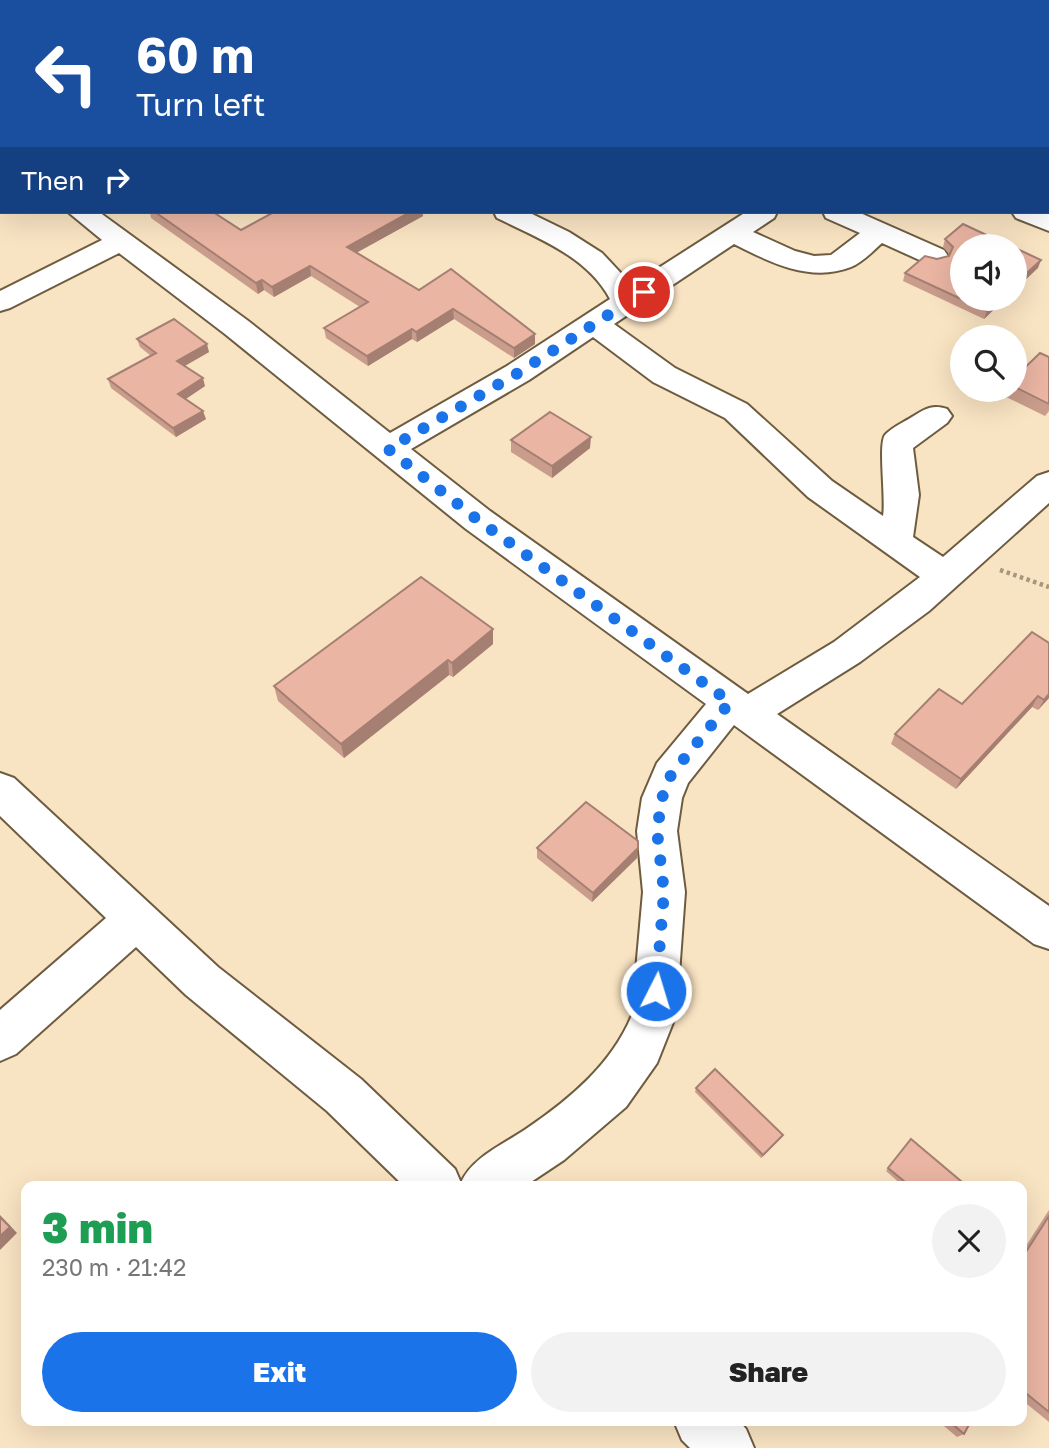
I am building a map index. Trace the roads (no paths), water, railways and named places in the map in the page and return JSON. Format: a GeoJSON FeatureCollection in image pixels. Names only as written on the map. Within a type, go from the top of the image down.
{"type":"FeatureCollection","features":[{"type":"Feature","properties":{"kind":"street"},"geometry":{"type":"LineString","coordinates":[[85,214],[236,327],[478,520],[1049,930]]}},
{"type":"Feature","properties":{"kind":"street"},"geometry":{"type":"LineString","coordinates":[[511,214],[596,262],[619,285],[627,303]]}},
{"type":"Feature","properties":{"kind":"street"},"geometry":{"type":"LineString","coordinates":[[388,449],[518,373],[761,214]]}},
{"type":"Feature","properties":{"kind":"street"},"geometry":{"type":"LineString","coordinates":[[841,214],[934,256]]}},
{"type":"Feature","properties":{"kind":"street"},"geometry":{"type":"LineString","coordinates":[[1030,214],[1049,223]]}},
{"type":"Feature","properties":{"kind":"street"},"geometry":{"type":"LineString","coordinates":[[733,233],[783,255],[809,263],[824,264],[848,257],[879,231]]}},
{"type":"Feature","properties":{"kind":"street"},"geometry":{"type":"LineString","coordinates":[[0,302],[121,241]]}},
{"type":"Feature","properties":{"kind":"street"},"geometry":{"type":"LineString","coordinates":[[595,324],[664,375],[736,411],[820,489],[895,539],[953,569]]}},
{"type":"Feature","properties":{"kind":"street"},"geometry":{"type":"LineString","coordinates":[[895,539],[901,519],[902,487],[895,453],[897,442],[936,416]]}},
{"type":"Feature","properties":{"kind":"street"},"geometry":{"type":"LineString","coordinates":[[491,1181],[547,1143],[610,1091],[641,1048],[653,1015],[664,892],[657,831],[662,798],[671,775],[738,708],[847,652],[953,569],[1049,484]]}},
{"type":"Feature","properties":{"kind":"street"},"geometry":{"type":"LineString","coordinates":[[0,790],[202,981],[344,1095],[433,1181]]}},
{"type":"Feature","properties":{"kind":"street"},"geometry":{"type":"LineString","coordinates":[[0,1039],[136,919]]}},
{"type":"Feature","properties":{"kind":"street"},"geometry":{"type":"LineString","coordinates":[[706,1426],[727,1448]]}}]}
